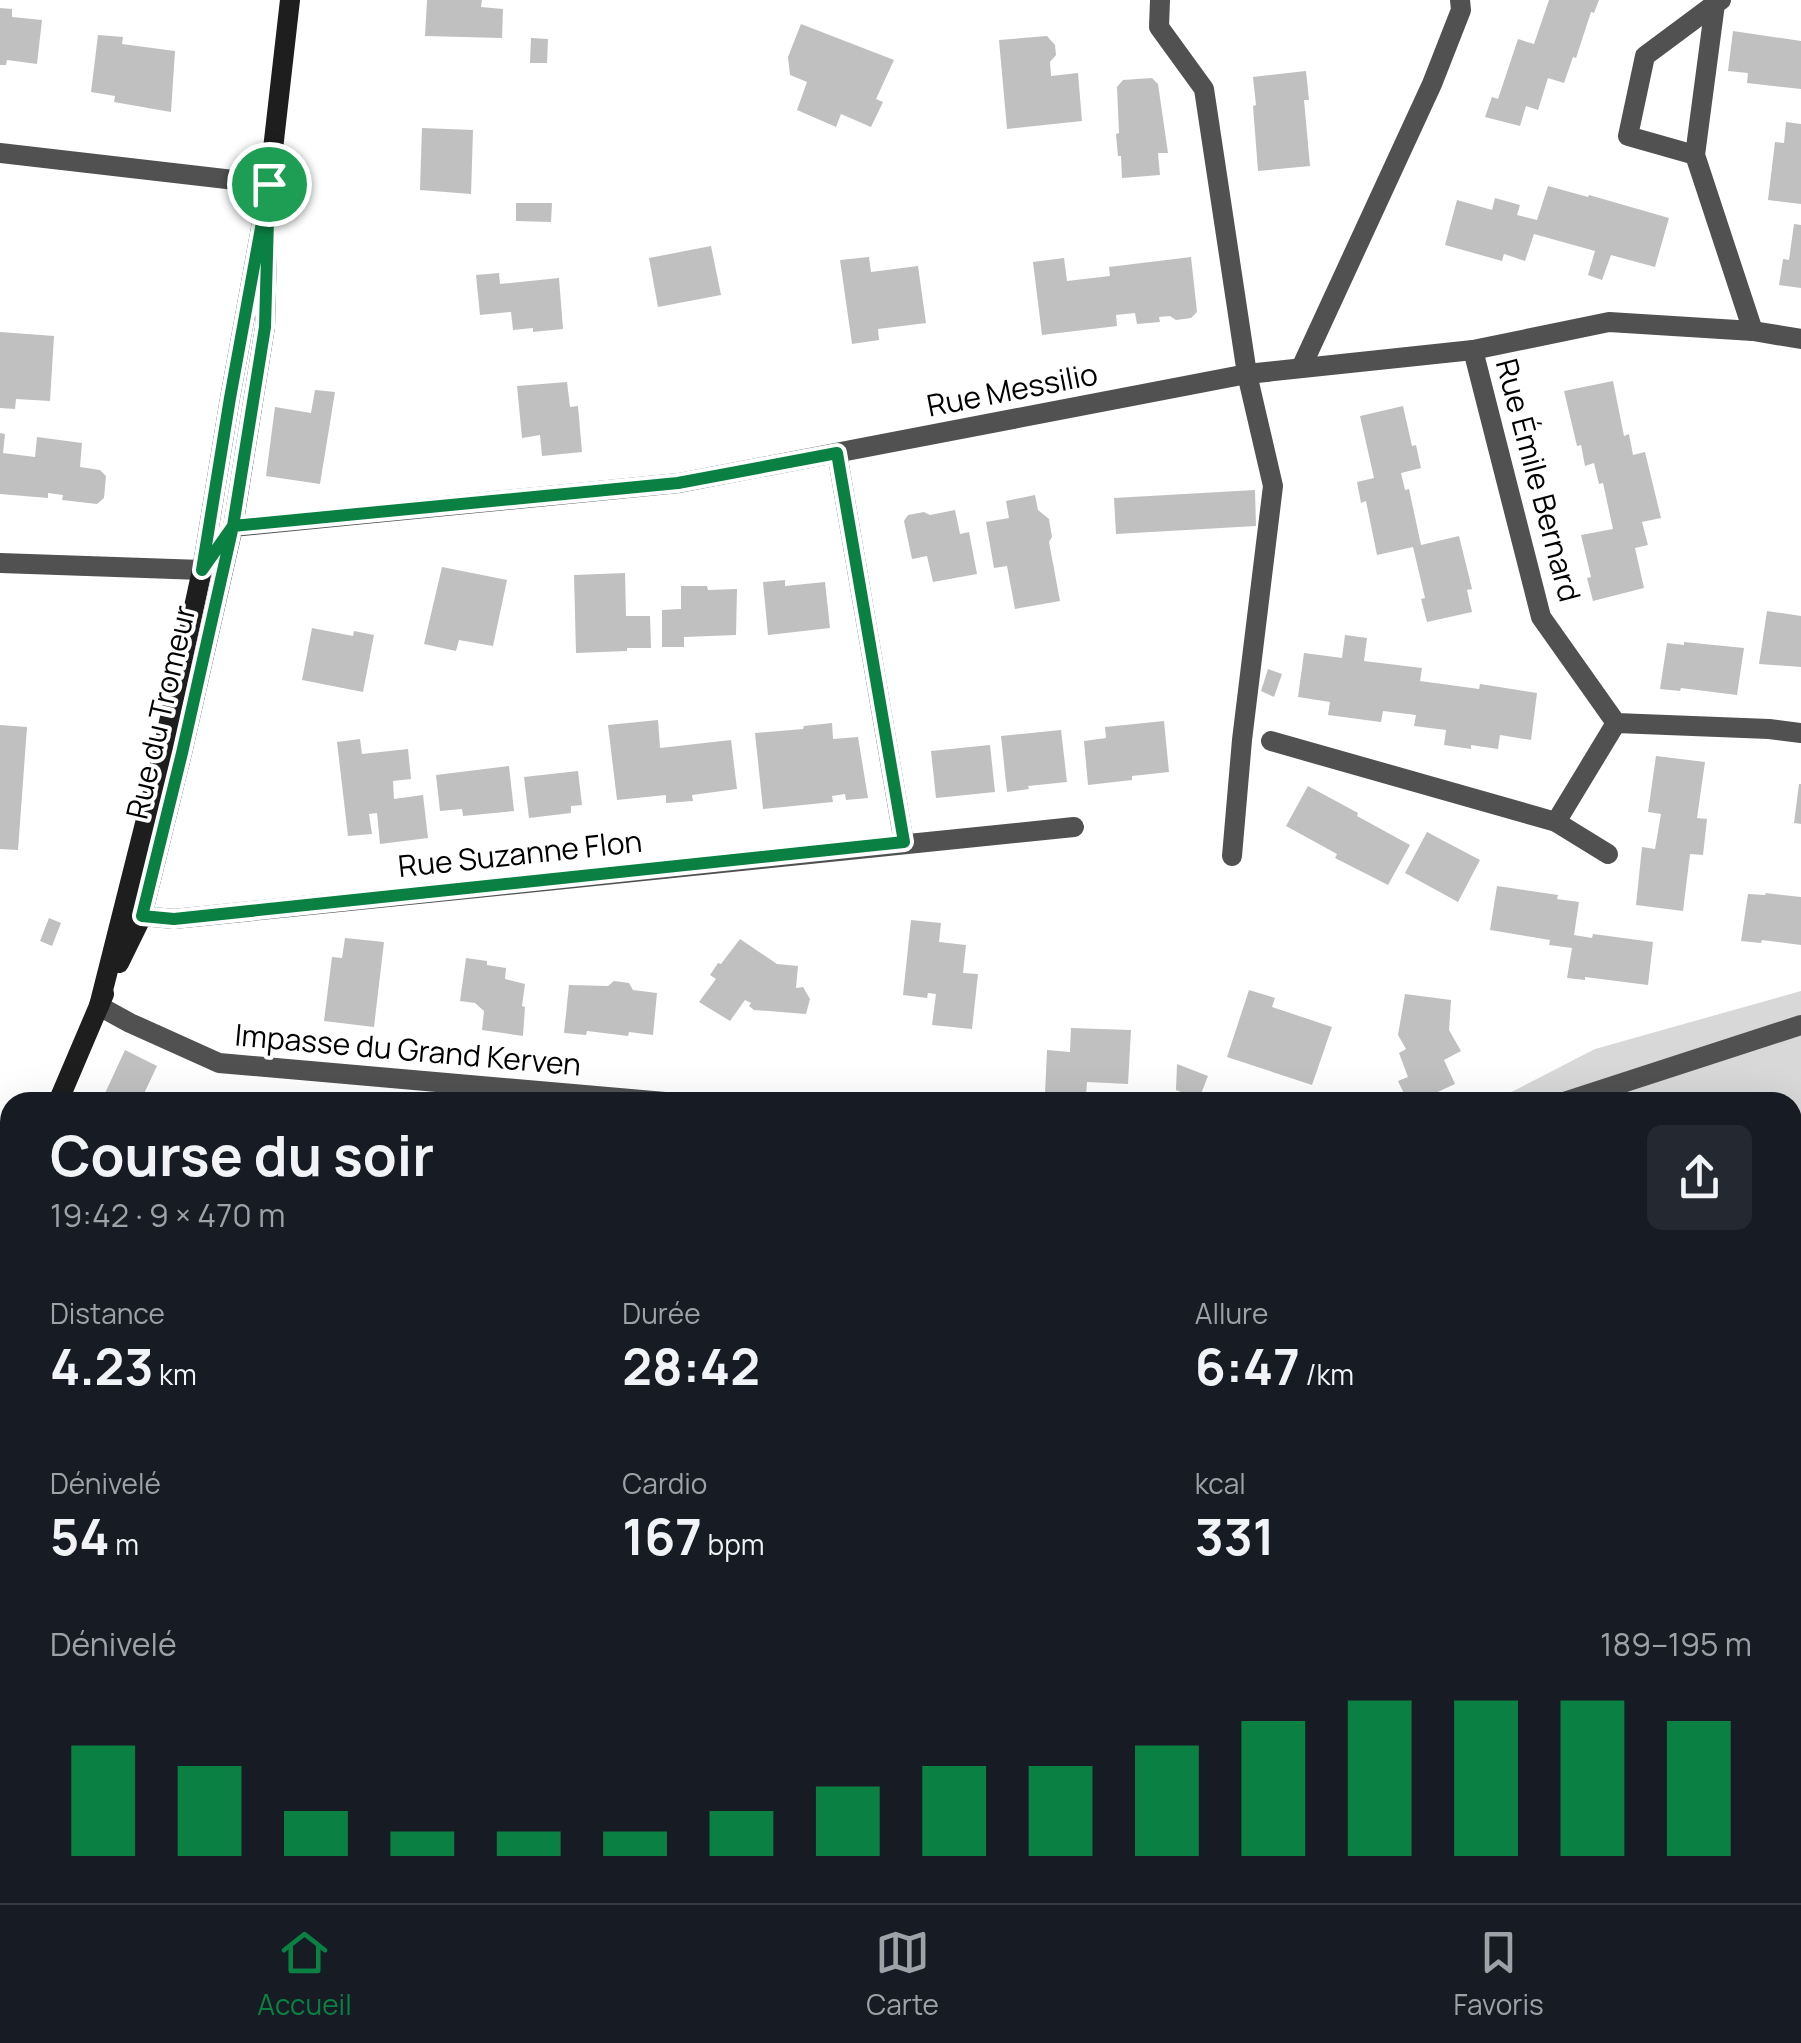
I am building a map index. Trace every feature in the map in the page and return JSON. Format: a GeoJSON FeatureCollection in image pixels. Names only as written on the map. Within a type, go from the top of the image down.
{"type":"FeatureCollection","features":[{"type":"Feature","properties":{"kind":"main road","name":"Rue du Tromeur"},"geometry":{"type":"LineString","coordinates":[[98,1006],[159,768],[202,570],[269,184],[290,0]]}},
{"type":"Feature","properties":{"kind":"main road","name":"Rue du Tromeur"},"geometry":{"type":"LineString","coordinates":[[62,1092],[142,916],[182,753],[233,526],[265,327],[269,184]]}},
{"type":"Feature","properties":{"kind":"street"},"geometry":{"type":"LineString","coordinates":[[1160,0],[1159,27],[1204,89],[1247,374],[1272,486],[1232,856]]}},
{"type":"Feature","properties":{"kind":"street"},"geometry":{"type":"LineString","coordinates":[[1300,368],[1432,84],[1461,10],[1460,0]]}},
{"type":"Feature","properties":{"kind":"street"},"geometry":{"type":"LineString","coordinates":[[1696,155],[1628,136],[1645,56],[1718,2]]}},
{"type":"Feature","properties":{"kind":"street"},"geometry":{"type":"LineString","coordinates":[[1718,2],[1696,155],[1754,331]]}},
{"type":"Feature","properties":{"kind":"street"},"geometry":{"type":"LineString","coordinates":[[0,153],[269,184]]}},
{"type":"Feature","properties":{"kind":"street","name":"Rue Messilio"},"geometry":{"type":"LineString","coordinates":[[233,526],[678,483],[1247,374],[1474,350],[1608,322],[1754,331],[1801,339]]}},
{"type":"Feature","properties":{"kind":"street","name":"Rue Émile Bernard"},"geometry":{"type":"LineString","coordinates":[[1474,350],[1541,617],[1616,723]]}},
{"type":"Feature","properties":{"kind":"street"},"geometry":{"type":"LineString","coordinates":[[837,453],[904,842]]}},
{"type":"Feature","properties":{"kind":"street"},"geometry":{"type":"LineString","coordinates":[[0,563],[202,570],[233,526]]}},
{"type":"Feature","properties":{"kind":"street"},"geometry":{"type":"LineString","coordinates":[[1556,822],[1616,723],[1770,729],[1801,734]]}},
{"type":"Feature","properties":{"kind":"street"},"geometry":{"type":"LineString","coordinates":[[1271,742],[1556,822],[1608,854]]}},
{"type":"Feature","properties":{"kind":"street","name":"Rue Suzanne Flon"},"geometry":{"type":"LineString","coordinates":[[142,916],[174,919],[1074,826]]}},
{"type":"Feature","properties":{"kind":"street","name":"Impasse du Grand Kerven"},"geometry":{"type":"LineString","coordinates":[[98,1006],[219,1063],[550,1092]]}},
{"type":"Feature","properties":{"kind":"street"},"geometry":{"type":"LineString","coordinates":[[1595,1092],[1801,1025]]}},
{"type":"Feature","properties":{"kind":"shaded area"},"geometry":{"type":"Polygon","coordinates":[[[1801,991],[1801,1092],[1511,1092],[1595,1049],[1801,991]]]}},
{"type":"Feature","properties":{"kind":"building"},"geometry":{"type":"Polygon","coordinates":[[[427,0],[482,0],[481,7],[503,9],[502,38],[425,36],[427,0]]]}},
{"type":"Feature","properties":{"kind":"building"},"geometry":{"type":"Polygon","coordinates":[[[1549,0],[1599,0],[1564,83],[1548,78],[1538,110],[1526,106],[1520,126],[1485,117],[1492,97],[1498,99],[1518,39],[1534,44],[1549,0]]]}},
{"type":"Feature","properties":{"kind":"building"},"geometry":{"type":"Polygon","coordinates":[[[0,8],[12,9],[12,17],[42,20],[37,64],[7,60],[6,65],[0,65],[0,8]]]}},
{"type":"Feature","properties":{"kind":"building"},"geometry":{"type":"Polygon","coordinates":[[[801,24],[894,60],[876,99],[883,102],[871,127],[841,114],[836,127],[797,110],[807,82],[790,75],[788,57],[801,24]]]}},
{"type":"Feature","properties":{"kind":"building"},"geometry":{"type":"Polygon","coordinates":[[[1733,31],[1801,41],[1801,89],[1747,83],[1748,73],[1728,71],[1733,31]]]}},
{"type":"Feature","properties":{"kind":"building"},"geometry":{"type":"Polygon","coordinates":[[[98,35],[123,37],[122,44],[175,51],[171,112],[114,102],[115,96],[91,92],[98,35]]]}},
{"type":"Feature","properties":{"kind":"building"},"geometry":{"type":"Polygon","coordinates":[[[1047,36],[1055,45],[1056,55],[1050,62],[1051,76],[1078,73],[1082,121],[1007,129],[999,40],[1047,36]]]}},
{"type":"Feature","properties":{"kind":"building"},"geometry":{"type":"Polygon","coordinates":[[[531,38],[548,39],[547,63],[530,63],[531,38]]]}},
{"type":"Feature","properties":{"kind":"building"},"geometry":{"type":"Polygon","coordinates":[[[1306,71],[1309,100],[1304,100],[1310,166],[1258,171],[1253,77],[1306,71]]]}},
{"type":"Feature","properties":{"kind":"building"},"geometry":{"type":"Polygon","coordinates":[[[1152,78],[1158,84],[1168,153],[1158,153],[1160,175],[1122,178],[1116,134],[1117,87],[1123,80],[1152,78]]]}},
{"type":"Feature","properties":{"kind":"building"},"geometry":{"type":"Polygon","coordinates":[[[1786,122],[1801,124],[1801,204],[1768,200],[1775,142],[1784,143],[1786,122]]]}},
{"type":"Feature","properties":{"kind":"building"},"geometry":{"type":"Polygon","coordinates":[[[422,128],[473,130],[471,194],[420,190],[422,128]]]}},
{"type":"Feature","properties":{"kind":"building"},"geometry":{"type":"Polygon","coordinates":[[[1548,186],[1669,218],[1655,267],[1611,255],[1602,280],[1588,275],[1595,251],[1534,234],[1525,261],[1504,254],[1502,261],[1445,245],[1457,200],[1492,210],[1495,198],[1520,205],[1517,215],[1537,220],[1548,186]]]}},
{"type":"Feature","properties":{"kind":"building"},"geometry":{"type":"Polygon","coordinates":[[[516,203],[552,203],[551,222],[516,221],[516,203]]]}},
{"type":"Feature","properties":{"kind":"building"},"geometry":{"type":"Polygon","coordinates":[[[1794,224],[1801,225],[1801,288],[1779,285],[1783,259],[1789,260],[1794,224]]]}},
{"type":"Feature","properties":{"kind":"building"},"geometry":{"type":"Polygon","coordinates":[[[711,246],[721,295],[658,307],[649,258],[711,246]]]}},
{"type":"Feature","properties":{"kind":"building"},"geometry":{"type":"Polygon","coordinates":[[[869,257],[871,272],[918,266],[926,323],[878,329],[879,340],[852,344],[840,260],[869,257]]]}},
{"type":"Feature","properties":{"kind":"building"},"geometry":{"type":"Polygon","coordinates":[[[1191,257],[1197,312],[1191,318],[1159,317],[1160,322],[1137,324],[1135,313],[1116,315],[1117,326],[1042,335],[1033,262],[1064,258],[1067,281],[1110,276],[1109,267],[1191,257]]]}},
{"type":"Feature","properties":{"kind":"building"},"geometry":{"type":"Polygon","coordinates":[[[499,273],[500,284],[559,278],[563,329],[513,330],[511,312],[480,315],[476,275],[499,273]]]}},
{"type":"Feature","properties":{"kind":"building"},"geometry":{"type":"Polygon","coordinates":[[[0,332],[54,336],[50,401],[16,399],[15,409],[0,408],[0,332]]]}},
{"type":"Feature","properties":{"kind":"building"},"geometry":{"type":"Polygon","coordinates":[[[1613,381],[1624,436],[1629,434],[1633,455],[1645,452],[1661,518],[1642,522],[1648,545],[1635,548],[1644,588],[1593,601],[1581,535],[1613,529],[1603,483],[1599,484],[1594,463],[1585,466],[1581,445],[1577,446],[1564,391],[1613,381]]]}},
{"type":"Feature","properties":{"kind":"building"},"geometry":{"type":"Polygon","coordinates":[[[567,382],[570,407],[578,406],[582,452],[542,456],[540,435],[522,438],[517,386],[567,382]]]}},
{"type":"Feature","properties":{"kind":"building"},"geometry":{"type":"Polygon","coordinates":[[[315,390],[335,392],[320,484],[266,476],[275,407],[311,413],[315,390]]]}},
{"type":"Feature","properties":{"kind":"building"},"geometry":{"type":"Polygon","coordinates":[[[1403,406],[1421,468],[1401,473],[1405,490],[1409,489],[1421,545],[1459,536],[1472,589],[1467,590],[1472,612],[1427,622],[1413,547],[1377,555],[1366,501],[1361,503],[1357,482],[1374,478],[1360,416],[1403,406]]]}},
{"type":"Feature","properties":{"kind":"building"},"geometry":{"type":"Polygon","coordinates":[[[0,433],[5,434],[3,453],[35,457],[37,437],[82,443],[80,467],[100,470],[106,476],[104,498],[97,504],[62,500],[63,495],[48,493],[48,498],[0,494],[0,433]]]}},
{"type":"Feature","properties":{"kind":"building"},"geometry":{"type":"Polygon","coordinates":[[[1255,490],[1256,526],[1116,534],[1114,498],[1255,490]]]}},
{"type":"Feature","properties":{"kind":"building"},"geometry":{"type":"Polygon","coordinates":[[[1035,495],[1038,510],[1049,519],[1049,542],[1060,601],[1015,609],[1007,566],[994,568],[986,522],[1009,518],[1006,501],[1035,495]]]}},
{"type":"Feature","properties":{"kind":"building"},"geometry":{"type":"Polygon","coordinates":[[[955,510],[960,534],[969,532],[977,574],[933,582],[927,556],[912,559],[904,521],[908,515],[955,510]]]}},
{"type":"Feature","properties":{"kind":"building"},"geometry":{"type":"Polygon","coordinates":[[[442,567],[507,580],[493,646],[459,640],[456,651],[424,644],[442,567]]]}},
{"type":"Feature","properties":{"kind":"building"},"geometry":{"type":"Polygon","coordinates":[[[625,573],[626,616],[650,616],[651,648],[576,653],[574,575],[625,573]]]}},
{"type":"Feature","properties":{"kind":"building"},"geometry":{"type":"Polygon","coordinates":[[[785,580],[785,586],[825,582],[830,628],[768,635],[763,582],[785,580]]]}},
{"type":"Feature","properties":{"kind":"building"},"geometry":{"type":"Polygon","coordinates":[[[681,586],[737,589],[736,635],[684,637],[684,647],[662,647],[662,610],[681,609],[681,586]]]}},
{"type":"Feature","properties":{"kind":"building"},"geometry":{"type":"Polygon","coordinates":[[[1767,611],[1801,616],[1801,667],[1759,664],[1767,611]]]}},
{"type":"Feature","properties":{"kind":"building"},"geometry":{"type":"Polygon","coordinates":[[[312,628],[353,636],[354,631],[374,635],[363,692],[302,680],[312,628]]]}},
{"type":"Feature","properties":{"kind":"building"},"geometry":{"type":"Polygon","coordinates":[[[1345,635],[1367,638],[1364,661],[1422,668],[1420,681],[1479,689],[1480,684],[1537,693],[1531,740],[1500,735],[1498,749],[1471,745],[1471,749],[1444,745],[1446,730],[1414,726],[1416,715],[1383,711],[1381,722],[1328,715],[1330,702],[1298,697],[1304,653],[1342,658],[1345,635]]]}},
{"type":"Feature","properties":{"kind":"building"},"geometry":{"type":"Polygon","coordinates":[[[1667,643],[1744,648],[1737,695],[1660,689],[1667,643]]]}},
{"type":"Feature","properties":{"kind":"building"},"geometry":{"type":"Polygon","coordinates":[[[1268,669],[1282,674],[1274,697],[1261,691],[1268,669]]]}},
{"type":"Feature","properties":{"kind":"building"},"geometry":{"type":"Polygon","coordinates":[[[658,720],[660,748],[731,740],[737,789],[692,795],[693,801],[666,803],[666,795],[617,800],[608,725],[658,720]]]}},
{"type":"Feature","properties":{"kind":"building"},"geometry":{"type":"Polygon","coordinates":[[[1164,721],[1169,772],[1088,785],[1084,741],[1106,738],[1105,727],[1164,721]]]}},
{"type":"Feature","properties":{"kind":"building"},"geometry":{"type":"Polygon","coordinates":[[[832,723],[833,739],[858,737],[868,798],[846,800],[845,794],[832,796],[833,802],[763,809],[755,733],[832,723]]]}},
{"type":"Feature","properties":{"kind":"building"},"geometry":{"type":"Polygon","coordinates":[[[0,725],[27,727],[18,850],[0,849],[0,725]]]}},
{"type":"Feature","properties":{"kind":"building"},"geometry":{"type":"Polygon","coordinates":[[[1061,730],[1067,782],[1007,792],[1001,736],[1061,730]]]}},
{"type":"Feature","properties":{"kind":"building"},"geometry":{"type":"Polygon","coordinates":[[[360,739],[362,754],[408,749],[411,779],[393,781],[394,799],[423,795],[428,838],[380,844],[377,813],[369,814],[372,834],[348,836],[337,742],[360,739]]]}},
{"type":"Feature","properties":{"kind":"building"},"geometry":{"type":"Polygon","coordinates":[[[990,745],[995,792],[936,798],[931,751],[990,745]]]}},
{"type":"Feature","properties":{"kind":"building"},"geometry":{"type":"Polygon","coordinates":[[[1656,756],[1705,762],[1697,818],[1707,819],[1703,855],[1690,854],[1683,911],[1636,905],[1642,847],[1655,849],[1661,814],[1648,812],[1656,756]]]}},
{"type":"Feature","properties":{"kind":"building"},"geometry":{"type":"Polygon","coordinates":[[[509,766],[514,811],[463,816],[462,809],[440,811],[436,775],[509,766]]]}},
{"type":"Feature","properties":{"kind":"building"},"geometry":{"type":"Polygon","coordinates":[[[578,771],[582,805],[571,806],[571,813],[529,818],[524,777],[578,771]]]}},
{"type":"Feature","properties":{"kind":"building"},"geometry":{"type":"Polygon","coordinates":[[[1801,784],[1801,824],[1794,823],[1801,784]]]}},
{"type":"Feature","properties":{"kind":"building"},"geometry":{"type":"Polygon","coordinates":[[[1308,786],[1410,845],[1388,885],[1335,858],[1337,854],[1286,826],[1308,786]]]}},
{"type":"Feature","properties":{"kind":"building"},"geometry":{"type":"Polygon","coordinates":[[[1427,832],[1480,860],[1458,902],[1405,873],[1427,832]]]}},
{"type":"Feature","properties":{"kind":"building"},"geometry":{"type":"Polygon","coordinates":[[[1497,886],[1579,902],[1574,935],[1653,942],[1648,985],[1567,978],[1572,948],[1549,945],[1550,940],[1490,930],[1497,886]]]}},
{"type":"Feature","properties":{"kind":"building"},"geometry":{"type":"Polygon","coordinates":[[[1748,894],[1801,897],[1801,945],[1741,941],[1748,894]]]}},
{"type":"Feature","properties":{"kind":"building"},"geometry":{"type":"Polygon","coordinates":[[[49,918],[61,923],[52,946],[40,941],[49,918]]]}},
{"type":"Feature","properties":{"kind":"building"},"geometry":{"type":"Polygon","coordinates":[[[911,920],[941,923],[939,942],[966,945],[963,973],[978,974],[972,1029],[932,1025],[936,994],[928,993],[927,998],[903,995],[911,920]]]}},
{"type":"Feature","properties":{"kind":"building"},"geometry":{"type":"Polygon","coordinates":[[[345,938],[384,942],[374,1027],[324,1021],[332,957],[342,958],[345,938]]]}},
{"type":"Feature","properties":{"kind":"building"},"geometry":{"type":"Polygon","coordinates":[[[740,939],[777,964],[798,966],[796,988],[803,987],[810,999],[806,1014],[754,1010],[745,1000],[730,1021],[699,1002],[716,979],[710,975],[740,939]]]}},
{"type":"Feature","properties":{"kind":"building"},"geometry":{"type":"Polygon","coordinates":[[[466,958],[506,968],[505,979],[525,984],[523,1036],[482,1030],[484,1011],[475,1003],[460,1001],[466,958]]]}},
{"type":"Feature","properties":{"kind":"building"},"geometry":{"type":"Polygon","coordinates":[[[614,981],[629,983],[633,990],[657,993],[653,1035],[564,1033],[569,985],[608,986],[614,981]]]}},
{"type":"Feature","properties":{"kind":"building"},"geometry":{"type":"Polygon","coordinates":[[[1249,990],[1275,998],[1272,1007],[1332,1027],[1312,1085],[1227,1057],[1249,990]]]}},
{"type":"Feature","properties":{"kind":"building"},"geometry":{"type":"Polygon","coordinates":[[[1405,994],[1451,1000],[1449,1030],[1461,1051],[1444,1060],[1455,1084],[1438,1092],[1403,1092],[1398,1081],[1408,1077],[1399,1053],[1406,1049],[1398,1035],[1405,994]]]}},
{"type":"Feature","properties":{"kind":"building"},"geometry":{"type":"Polygon","coordinates":[[[1071,1028],[1131,1030],[1128,1084],[1087,1082],[1086,1092],[1045,1092],[1047,1050],[1070,1052],[1071,1028]]]}},
{"type":"Feature","properties":{"kind":"building"},"geometry":{"type":"Polygon","coordinates":[[[125,1050],[157,1066],[145,1092],[106,1092],[125,1050]]]}},
{"type":"Feature","properties":{"kind":"building"},"geometry":{"type":"Polygon","coordinates":[[[1177,1064],[1208,1076],[1202,1092],[1176,1090],[1177,1064]]]}},
{"type":"Feature","properties":{"kind":"route"},"geometry":{"type":"LineString","coordinates":[[269,184],[202,570],[233,526],[678,483],[837,453],[904,842],[174,919],[142,916],[233,526],[265,327],[269,184]]}}]}
